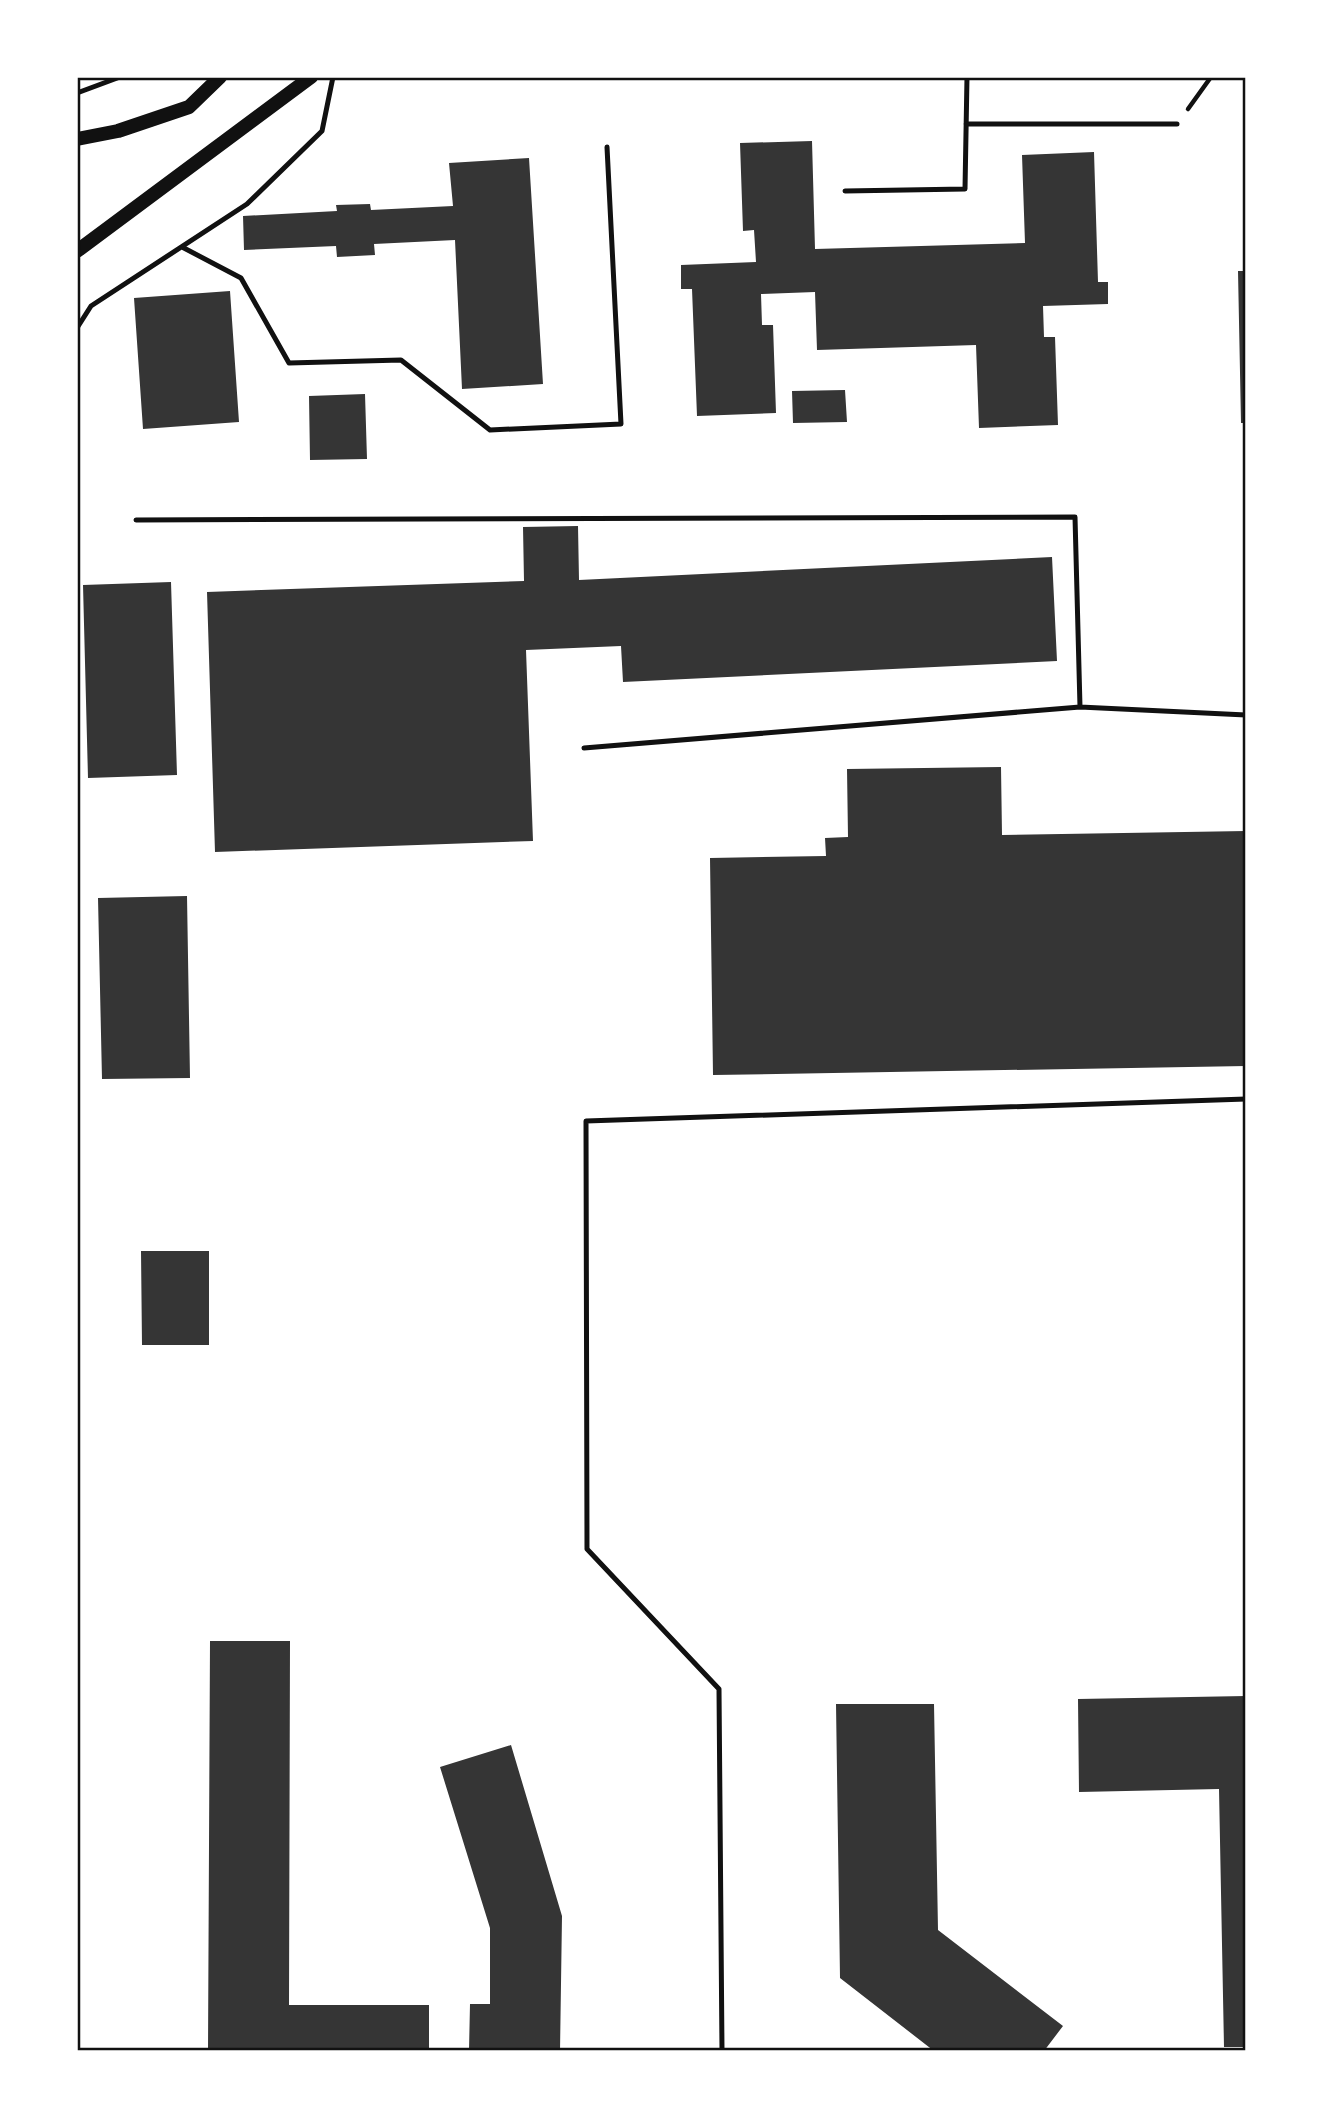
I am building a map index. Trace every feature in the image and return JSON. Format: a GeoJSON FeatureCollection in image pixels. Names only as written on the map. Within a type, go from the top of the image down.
{"type":"FeatureCollection","features":[{"type":"Feature","properties":{"kind":"main road"},"geometry":{"type":"LineString","coordinates":[[77,139],[118,131],[189,107],[220,77]]}},
{"type":"Feature","properties":{"kind":"main road"},"geometry":{"type":"LineString","coordinates":[[77,251],[311,77]]}},
{"type":"Feature","properties":{"kind":"lane"},"geometry":{"type":"LineString","coordinates":[[77,93],[120,77]]}},
{"type":"Feature","properties":{"kind":"lane"},"geometry":{"type":"LineString","coordinates":[[77,328],[91,306],[247,204],[322,131],[333,77]]}},
{"type":"Feature","properties":{"kind":"lane"},"geometry":{"type":"LineString","coordinates":[[845,191],[965,189],[967,77]]}},
{"type":"Feature","properties":{"kind":"lane"},"geometry":{"type":"LineString","coordinates":[[966,124],[1177,124]]}},
{"type":"Feature","properties":{"kind":"lane"},"geometry":{"type":"LineString","coordinates":[[182,247],[241,278],[289,363],[401,360],[490,430],[621,424],[607,147]]}},
{"type":"Feature","properties":{"kind":"lane"},"geometry":{"type":"LineString","coordinates":[[136,520],[1074,517],[1080,707]]}},
{"type":"Feature","properties":{"kind":"lane"},"geometry":{"type":"LineString","coordinates":[[583,748],[1080,707],[1246,715]]}},
{"type":"Feature","properties":{"kind":"lane"},"geometry":{"type":"LineString","coordinates":[[722,2051],[719,1689],[587,1549],[586,1121],[1246,1099]]}},
{"type":"Feature","properties":{"kind":"path"},"geometry":{"type":"LineString","coordinates":[[1177,124],[1211,77]]}},
{"type":"Feature","properties":{"kind":"building"},"geometry":{"type":"Polygon","coordinates":[[[812,141],[815,249],[1025,243],[1022,155],[1094,152],[1098,282],[1108,282],[1108,304],[1043,306],[1044,337],[1055,337],[1058,425],[979,428],[976,345],[817,350],[815,292],[761,294],[762,325],[773,325],[776,413],[697,416],[692,289],[681,289],[681,265],[756,262],[754,230],[743,231],[740,143],[812,141]]]}},
{"type":"Feature","properties":{"kind":"building"},"geometry":{"type":"Polygon","coordinates":[[[529,158],[543,384],[462,389],[455,240],[374,244],[375,255],[337,257],[336,246],[244,250],[243,216],[337,211],[336,205],[370,204],[371,210],[453,206],[449,163],[529,158]]]}},
{"type":"Feature","properties":{"kind":"building"},"geometry":{"type":"Polygon","coordinates":[[[1238,271],[1246,271],[1246,423],[1241,423],[1238,271]]]}},
{"type":"Feature","properties":{"kind":"building"},"geometry":{"type":"Polygon","coordinates":[[[230,291],[239,422],[143,429],[134,298],[230,291]]]}},
{"type":"Feature","properties":{"kind":"building"},"geometry":{"type":"Polygon","coordinates":[[[845,390],[847,422],[793,423],[792,391],[845,390]]]}},
{"type":"Feature","properties":{"kind":"building"},"geometry":{"type":"Polygon","coordinates":[[[365,394],[367,459],[310,460],[309,396],[365,394]]]}},
{"type":"Feature","properties":{"kind":"building"},"geometry":{"type":"Polygon","coordinates":[[[578,526],[579,580],[1052,557],[1057,661],[623,682],[621,646],[526,650],[533,841],[215,852],[207,592],[524,581],[523,527],[578,526]]]}},
{"type":"Feature","properties":{"kind":"building"},"geometry":{"type":"Polygon","coordinates":[[[171,582],[177,775],[88,778],[83,585],[171,582]]]}},
{"type":"Feature","properties":{"kind":"building"},"geometry":{"type":"Polygon","coordinates":[[[1001,767],[1002,835],[1246,831],[1246,1066],[713,1075],[710,858],[826,856],[825,838],[848,837],[847,769],[1001,767]]]}},
{"type":"Feature","properties":{"kind":"building"},"geometry":{"type":"Polygon","coordinates":[[[187,896],[190,1078],[102,1079],[98,898],[187,896]]]}},
{"type":"Feature","properties":{"kind":"building"},"geometry":{"type":"Polygon","coordinates":[[[141,1251],[209,1251],[209,1345],[142,1345],[141,1251]]]}},
{"type":"Feature","properties":{"kind":"building"},"geometry":{"type":"Polygon","coordinates":[[[210,1641],[290,1641],[289,2005],[429,2005],[429,2051],[208,2051],[210,1641]]]}},
{"type":"Feature","properties":{"kind":"building"},"geometry":{"type":"Polygon","coordinates":[[[1246,1696],[1246,2047],[1224,2047],[1219,1789],[1079,1792],[1078,1699],[1246,1696]]]}},
{"type":"Feature","properties":{"kind":"building"},"geometry":{"type":"Polygon","coordinates":[[[836,1704],[934,1704],[938,1930],[1063,2026],[1044,2051],[934,2051],[840,1978],[836,1704]]]}},
{"type":"Feature","properties":{"kind":"building"},"geometry":{"type":"Polygon","coordinates":[[[511,1745],[562,1916],[560,2051],[469,2051],[470,2004],[490,2004],[490,1928],[440,1767],[511,1745]]]}}]}
